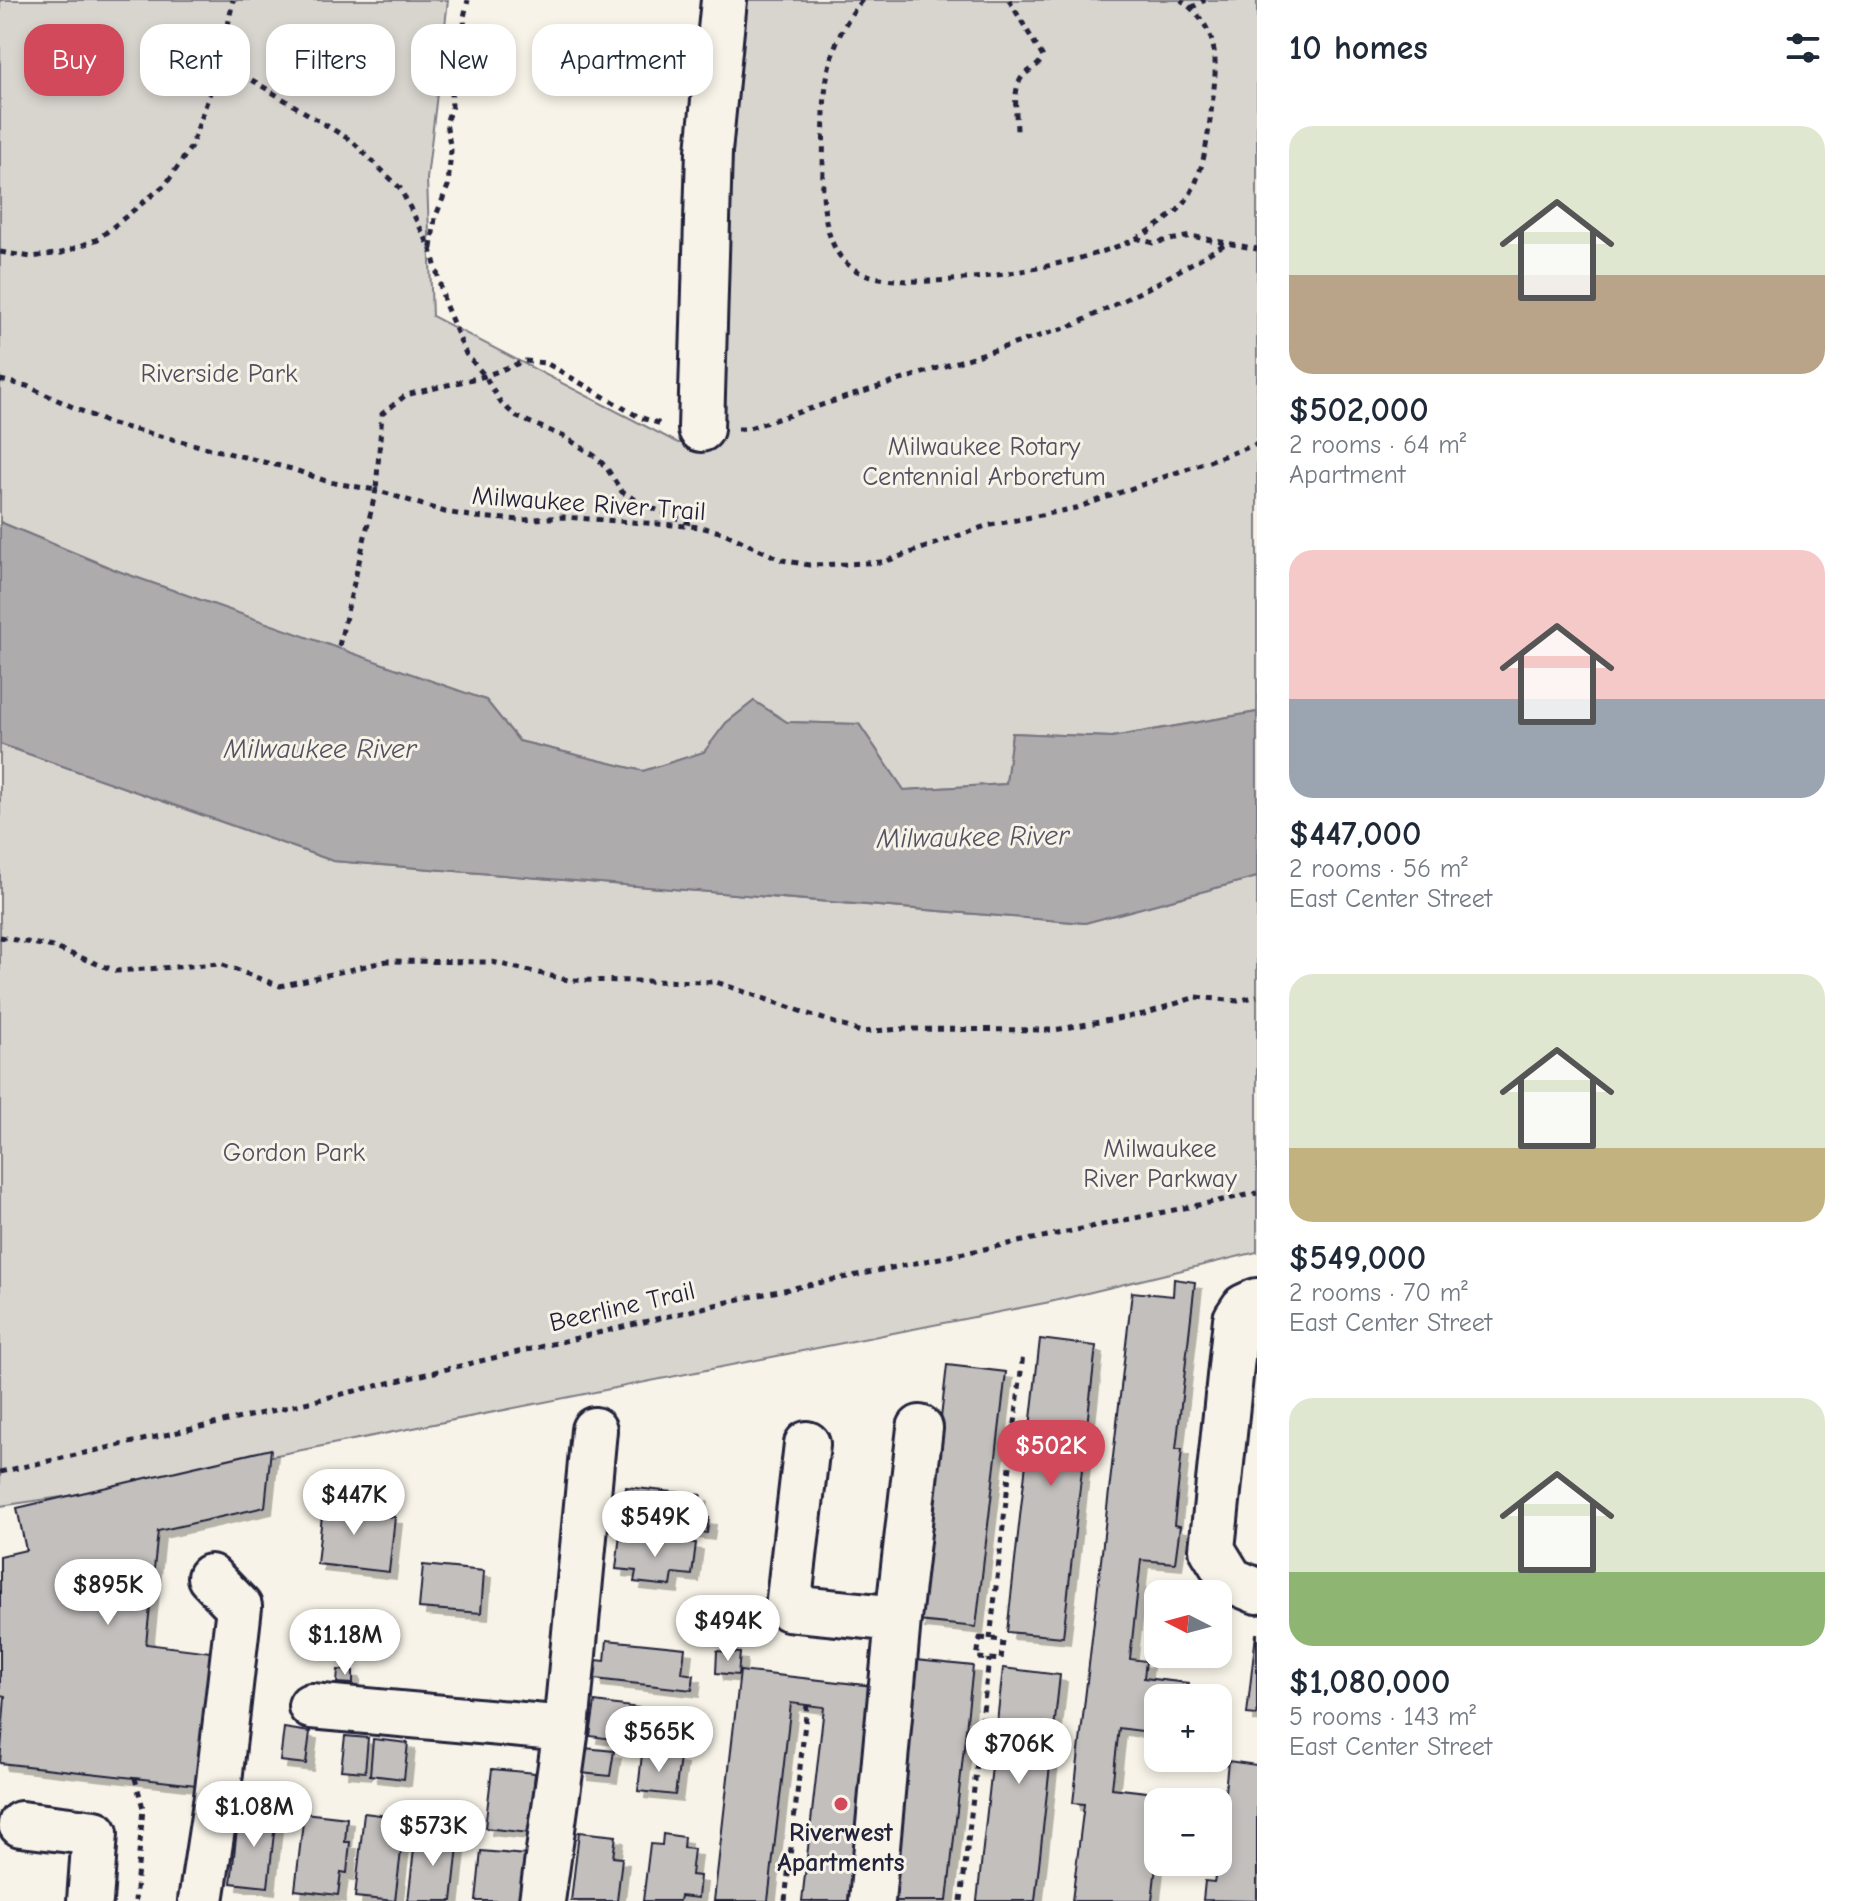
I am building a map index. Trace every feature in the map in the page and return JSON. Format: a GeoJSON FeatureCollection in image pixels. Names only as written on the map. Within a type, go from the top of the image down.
{"type":"FeatureCollection","features":[{"type":"Feature","properties":{"kind":"street"},"geometry":{"type":"LineString","coordinates":[[701,429],[709,151],[724,0]]}},
{"type":"Feature","properties":{"kind":"street"},"geometry":{"type":"LineString","coordinates":[[1257,1301],[1244,1307],[1236,1319],[1212,1549],[1231,1580],[1257,1591]]}},
{"type":"Feature","properties":{"kind":"street"},"geometry":{"type":"LineString","coordinates":[[872,1901],[898,1619],[920,1428]]}},
{"type":"Feature","properties":{"kind":"street"},"geometry":{"type":"LineString","coordinates":[[542,1901],[566,1729],[594,1430]]}},
{"type":"Feature","properties":{"kind":"street"},"geometry":{"type":"LineString","coordinates":[[807,1444],[788,1608],[898,1619]]}},
{"type":"Feature","properties":{"kind":"street"},"geometry":{"type":"LineString","coordinates":[[201,1901],[218,1790],[239,1607],[210,1577]]}},
{"type":"Feature","properties":{"kind":"street"},"geometry":{"type":"LineString","coordinates":[[311,1706],[566,1729]]}},
{"type":"Feature","properties":{"kind":"street"},"geometry":{"type":"LineString","coordinates":[[21,1824],[95,1833],[90,1901]]}},
{"type":"Feature","properties":{"kind":"path"},"geometry":{"type":"LineString","coordinates":[[228,24],[233,0]]}},
{"type":"Feature","properties":{"kind":"path"},"geometry":{"type":"LineString","coordinates":[[431,249],[435,218],[448,186],[451,150],[446,123],[452,106],[451,92],[466,57],[464,17],[468,0]]}},
{"type":"Feature","properties":{"kind":"path"},"geometry":{"type":"LineString","coordinates":[[862,0],[848,18],[832,50],[825,112],[823,181],[827,223],[835,249],[852,268],[878,278],[905,282],[949,282],[1071,259],[1136,238],[1178,209],[1199,176],[1216,71],[1214,44],[1202,20],[1181,0]]}},
{"type":"Feature","properties":{"kind":"path"},"geometry":{"type":"LineString","coordinates":[[1009,0],[1043,57],[1039,65],[1021,76],[1016,91],[1017,132]]}},
{"type":"Feature","properties":{"kind":"path"},"geometry":{"type":"LineString","coordinates":[[1191,8],[1205,0]]}},
{"type":"Feature","properties":{"kind":"path"},"geometry":{"type":"LineString","coordinates":[[250,79],[352,141],[400,188],[431,249],[445,304],[466,354],[485,376],[501,403],[517,417],[565,437],[595,456],[622,492],[647,506],[700,527]]}},
{"type":"Feature","properties":{"kind":"path"},"geometry":{"type":"LineString","coordinates":[[0,252],[31,257],[62,253],[98,239],[166,184],[191,147],[209,96]]}},
{"type":"Feature","properties":{"kind":"path"},"geometry":{"type":"LineString","coordinates":[[1136,238],[1153,243],[1191,236],[1257,249]]}},
{"type":"Feature","properties":{"kind":"path"},"geometry":{"type":"LineString","coordinates":[[339,646],[376,490],[382,414],[406,395],[485,376],[525,361],[546,363],[639,417],[660,425],[746,429],[1074,325],[1154,285],[1227,243]]}},
{"type":"Feature","properties":{"kind":"path","name":"Milwaukee River Trail"},"geometry":{"type":"LineString","coordinates":[[0,380],[27,386],[108,423],[292,469],[329,482],[376,490],[445,512],[522,520],[563,517],[700,527],[724,533],[782,560],[809,565],[884,562],[986,526],[1076,508],[1257,444]]}},
{"type":"Feature","properties":{"kind":"path"},"geometry":{"type":"LineString","coordinates":[[0,937],[53,947],[116,971],[220,964],[280,986],[387,961],[492,962],[568,980],[716,982],[861,1032],[901,1029],[1054,1030],[1144,1014],[1196,997],[1238,1001],[1257,996]]}},
{"type":"Feature","properties":{"kind":"path","name":"Beerline Trail"},"geometry":{"type":"LineString","coordinates":[[0,1472],[263,1413],[740,1299],[1257,1193]]}},
{"type":"Feature","properties":{"kind":"path"},"geometry":{"type":"LineString","coordinates":[[990,1639],[1023,1354]]}},
{"type":"Feature","properties":{"kind":"path"},"geometry":{"type":"LineString","coordinates":[[980,1638],[1003,1640],[1001,1660],[989,1659],[977,1658],[980,1638]]}},
{"type":"Feature","properties":{"kind":"path"},"geometry":{"type":"LineString","coordinates":[[961,1901],[989,1659]]}},
{"type":"Feature","properties":{"kind":"path"},"geometry":{"type":"LineString","coordinates":[[785,1901],[807,1705]]}},
{"type":"Feature","properties":{"kind":"path"},"geometry":{"type":"LineString","coordinates":[[135,1778],[143,1808],[135,1901]]}},
{"type":"Feature","properties":{"kind":"green space","name":"Milwaukee Rotary Centennial Arboretum"},"geometry":{"type":"Polygon","coordinates":[[[0,0],[448,0],[445,24],[411,24],[411,96],[437,96],[427,179],[432,316],[678,443],[714,441],[743,0],[1257,0],[1257,712],[1112,737],[1012,733],[1006,784],[904,790],[859,724],[787,722],[754,701],[726,723],[704,752],[643,771],[519,741],[486,700],[118,571],[0,522],[0,0]]]}},
{"type":"Feature","properties":{"kind":"green space","name":"Gordon Park"},"geometry":{"type":"Polygon","coordinates":[[[0,744],[333,861],[1085,923],[1257,877],[1257,1252],[1050,1302],[75,1495],[0,1506],[0,744]]]}},
{"type":"Feature","properties":{"kind":"water","name":"Milwaukee River"},"geometry":{"type":"Polygon","coordinates":[[[0,522],[118,571],[486,700],[519,741],[643,771],[704,752],[726,723],[754,701],[787,722],[859,724],[904,790],[1006,784],[1012,733],[1112,737],[1257,712],[1257,877],[1085,923],[333,861],[0,744],[0,522]]]}},
{"type":"Feature","properties":{"kind":"building"},"geometry":{"type":"Polygon","coordinates":[[[1174,1279],[1195,1282],[1176,1449],[1182,1449],[1174,1525],[1180,1526],[1175,1563],[1141,1560],[1130,1659],[1144,1661],[1144,1678],[1188,1683],[1144,1684],[1144,1731],[1119,1728],[1112,1788],[1144,1792],[1144,1876],[1155,1876],[1152,1901],[1072,1901],[1084,1804],[1073,1803],[1132,1292],[1173,1296],[1174,1279]]]}},
{"type":"Feature","properties":{"kind":"building"},"geometry":{"type":"Polygon","coordinates":[[[1040,1339],[1096,1346],[1063,1637],[1007,1632],[1040,1339]]]}},
{"type":"Feature","properties":{"kind":"building"},"geometry":{"type":"Polygon","coordinates":[[[947,1365],[1006,1372],[976,1627],[918,1621],[947,1365]]]}},
{"type":"Feature","properties":{"kind":"building"},"geometry":{"type":"Polygon","coordinates":[[[271,1449],[265,1507],[158,1531],[146,1644],[211,1652],[196,1785],[0,1763],[5,1696],[0,1695],[0,1556],[26,1550],[17,1508],[271,1449]]]}},
{"type":"Feature","properties":{"kind":"building"},"geometry":{"type":"Polygon","coordinates":[[[626,1487],[701,1495],[698,1517],[709,1518],[707,1533],[621,1523],[626,1487]]]}},
{"type":"Feature","properties":{"kind":"building"},"geometry":{"type":"Polygon","coordinates":[[[324,1496],[362,1500],[360,1514],[395,1517],[389,1572],[317,1564],[324,1496]]]}},
{"type":"Feature","properties":{"kind":"building"},"geometry":{"type":"Polygon","coordinates":[[[620,1534],[696,1543],[692,1575],[673,1573],[671,1586],[634,1582],[636,1571],[616,1569],[620,1534]]]}},
{"type":"Feature","properties":{"kind":"building"},"geometry":{"type":"Polygon","coordinates":[[[423,1565],[484,1571],[481,1613],[419,1608],[423,1565]]]}},
{"type":"Feature","properties":{"kind":"building"},"geometry":{"type":"Polygon","coordinates":[[[1257,1634],[1257,1715],[1247,1714],[1257,1634]]]}},
{"type":"Feature","properties":{"kind":"building"},"geometry":{"type":"Polygon","coordinates":[[[607,1640],[685,1648],[682,1673],[694,1675],[692,1690],[595,1679],[597,1660],[605,1661],[607,1640]]]}},
{"type":"Feature","properties":{"kind":"building"},"geometry":{"type":"Polygon","coordinates":[[[717,1651],[740,1653],[738,1675],[716,1673],[717,1651]]]}},
{"type":"Feature","properties":{"kind":"building"},"geometry":{"type":"Polygon","coordinates":[[[916,1660],[973,1666],[947,1901],[890,1901],[916,1660]]]}},
{"type":"Feature","properties":{"kind":"building"},"geometry":{"type":"Polygon","coordinates":[[[1003,1668],[1060,1675],[1035,1901],[977,1901],[1003,1668]]]}},
{"type":"Feature","properties":{"kind":"building"},"geometry":{"type":"Polygon","coordinates":[[[338,1670],[353,1671],[353,1684],[337,1683],[338,1670]]]}},
{"type":"Feature","properties":{"kind":"building","name":"Riverwest Apartments"},"geometry":{"type":"Polygon","coordinates":[[[740,1671],[882,1687],[857,1901],[802,1901],[824,1707],[791,1703],[768,1901],[714,1901],[740,1671]]]}},
{"type":"Feature","properties":{"kind":"building"},"geometry":{"type":"Polygon","coordinates":[[[595,1702],[639,1708],[634,1742],[590,1736],[595,1702]]]}},
{"type":"Feature","properties":{"kind":"building"},"geometry":{"type":"Polygon","coordinates":[[[284,1728],[310,1732],[306,1764],[280,1761],[284,1728]]]}},
{"type":"Feature","properties":{"kind":"building"},"geometry":{"type":"Polygon","coordinates":[[[345,1736],[368,1738],[365,1772],[341,1770],[345,1736]]]}},
{"type":"Feature","properties":{"kind":"building"},"geometry":{"type":"Polygon","coordinates":[[[373,1739],[408,1743],[404,1779],[370,1775],[373,1739]]]}},
{"type":"Feature","properties":{"kind":"building"},"geometry":{"type":"Polygon","coordinates":[[[584,1748],[614,1751],[610,1776],[581,1773],[584,1748]]]}},
{"type":"Feature","properties":{"kind":"building"},"geometry":{"type":"Polygon","coordinates":[[[642,1754],[680,1758],[675,1795],[638,1791],[642,1754]]]}},
{"type":"Feature","properties":{"kind":"building"},"geometry":{"type":"Polygon","coordinates":[[[1232,1762],[1257,1765],[1257,1901],[1203,1900],[1205,1881],[1214,1882],[1215,1876],[1232,1876],[1232,1788],[1225,1788],[1227,1772],[1232,1772],[1232,1762]]]}},
{"type":"Feature","properties":{"kind":"building"},"geometry":{"type":"Polygon","coordinates":[[[492,1769],[535,1773],[529,1833],[485,1828],[492,1769]]]}},
{"type":"Feature","properties":{"kind":"building"},"geometry":{"type":"Polygon","coordinates":[[[239,1811],[276,1815],[268,1887],[231,1883],[239,1811]]]}},
{"type":"Feature","properties":{"kind":"building"},"geometry":{"type":"Polygon","coordinates":[[[304,1813],[347,1818],[345,1842],[350,1842],[347,1873],[341,1872],[338,1895],[295,1890],[304,1813]]]}},
{"type":"Feature","properties":{"kind":"building"},"geometry":{"type":"Polygon","coordinates":[[[364,1813],[405,1818],[395,1901],[355,1897],[364,1813]]]}},
{"type":"Feature","properties":{"kind":"building"},"geometry":{"type":"Polygon","coordinates":[[[416,1832],[459,1837],[452,1901],[408,1901],[416,1832]]]}},
{"type":"Feature","properties":{"kind":"building"},"geometry":{"type":"Polygon","coordinates":[[[579,1832],[616,1836],[613,1857],[622,1858],[617,1901],[571,1901],[579,1832]]]}},
{"type":"Feature","properties":{"kind":"building"},"geometry":{"type":"Polygon","coordinates":[[[663,1834],[684,1837],[683,1848],[694,1849],[691,1875],[700,1876],[698,1898],[680,1896],[679,1901],[643,1901],[650,1844],[662,1845],[663,1834]]]}},
{"type":"Feature","properties":{"kind":"building"},"geometry":{"type":"Polygon","coordinates":[[[481,1851],[526,1855],[521,1901],[476,1901],[481,1851]]]}},
{"type":"Feature","properties":{"kind":"place","name":"Riverwest Apartments"},"geometry":{"type":"Point","coordinates":[841,1804]}},
{"type":"Feature","properties":{"kind":"park label","name":"Riverside Park"},"geometry":{"type":"Point","coordinates":[219,373]}},
{"type":"Feature","properties":{"kind":"park label","name":"Milwaukee River Parkway"},"geometry":{"type":"Point","coordinates":[1160,1163]}}]}
